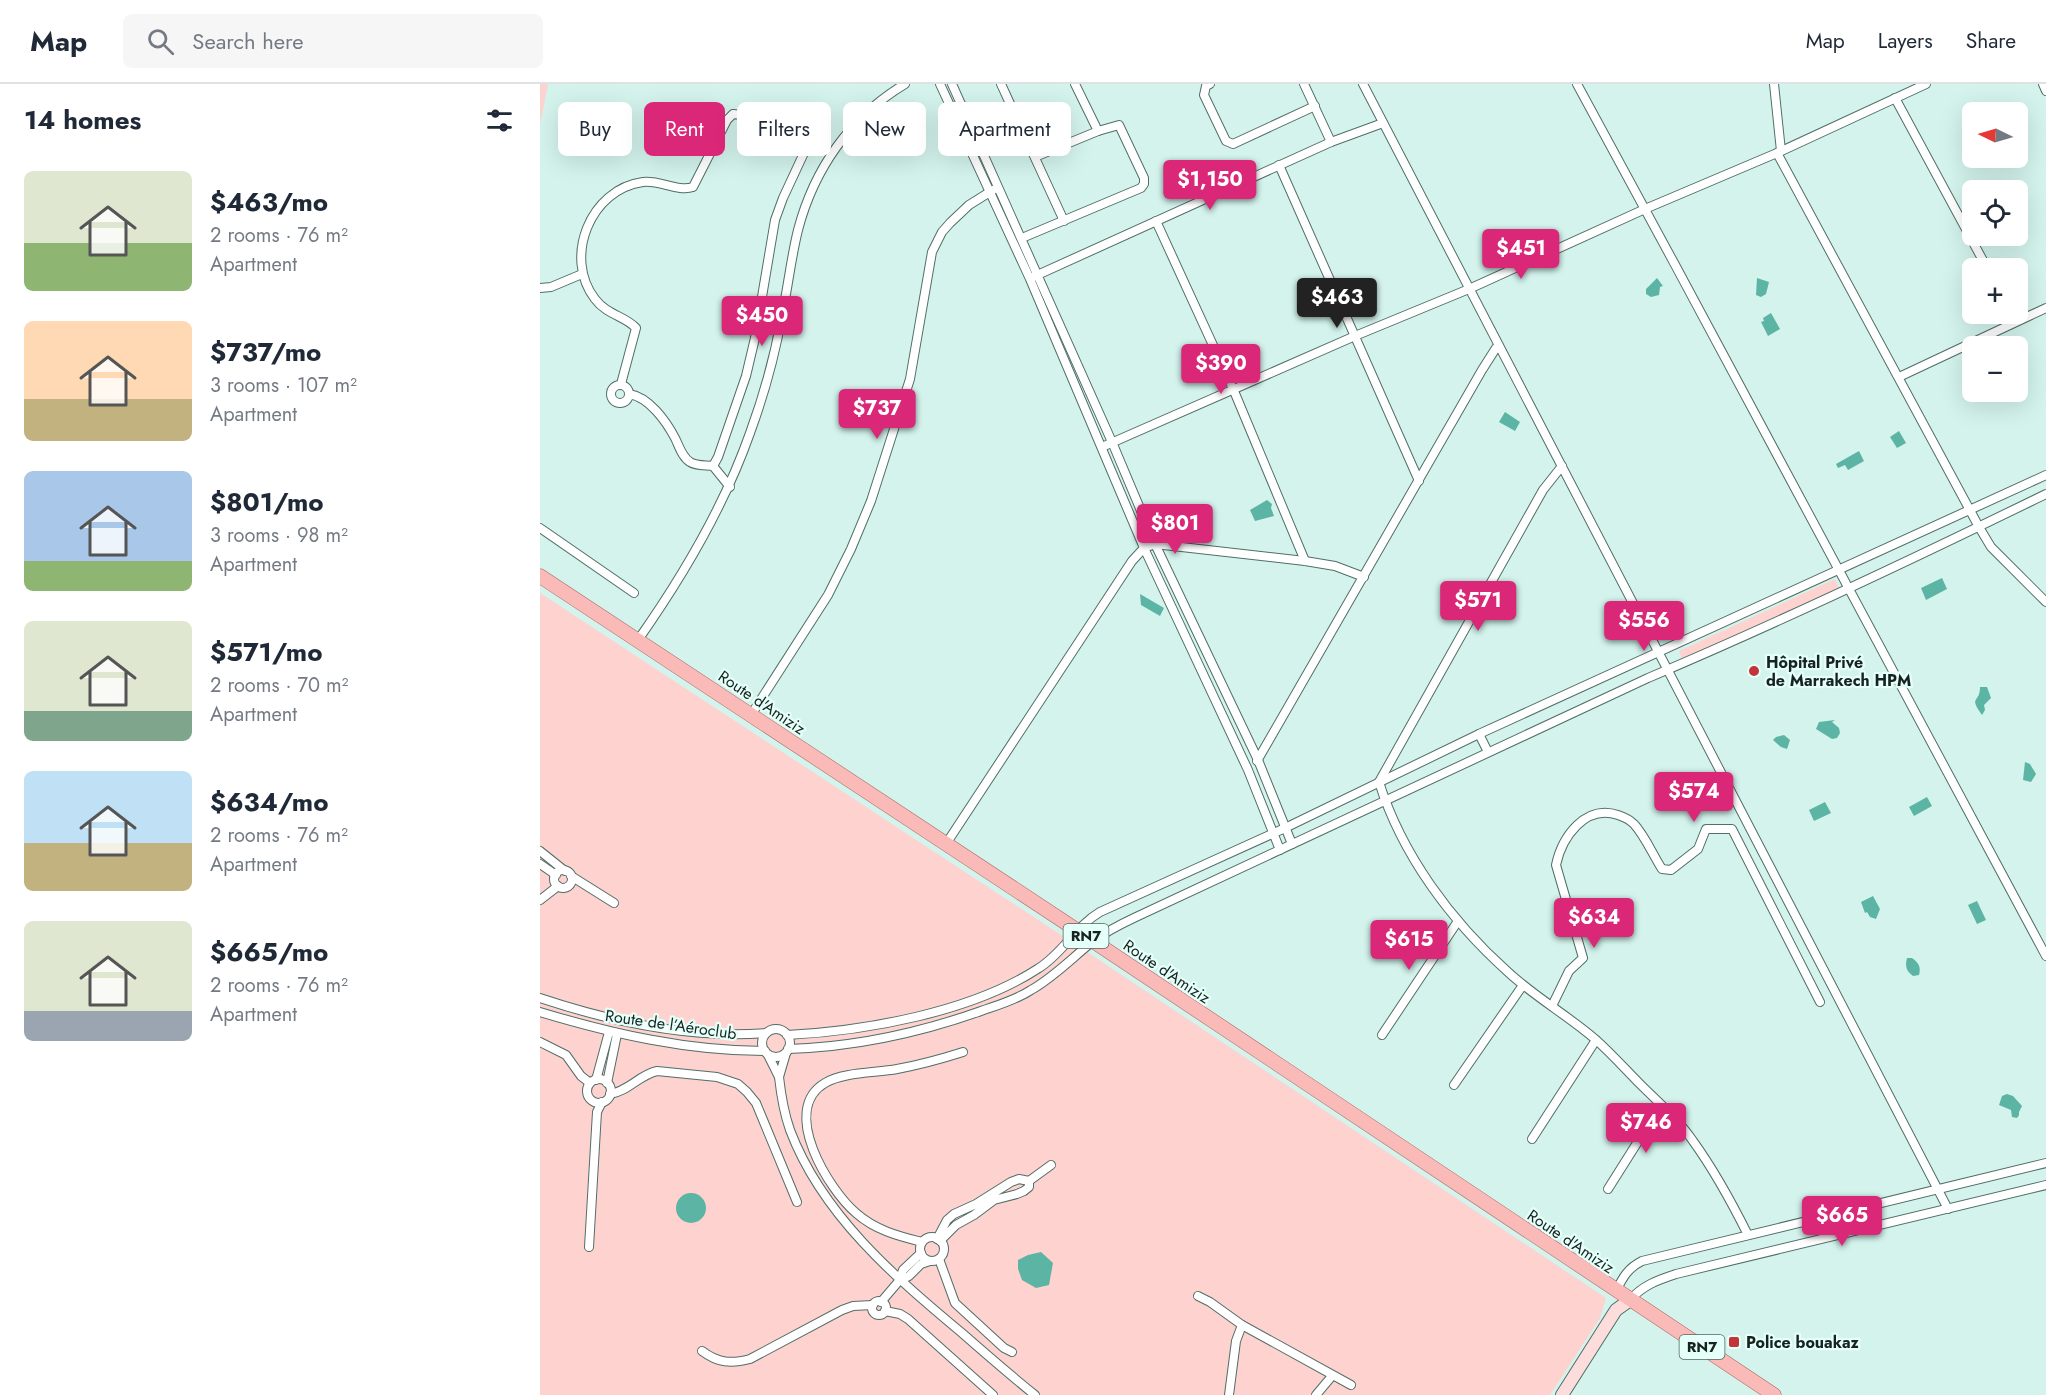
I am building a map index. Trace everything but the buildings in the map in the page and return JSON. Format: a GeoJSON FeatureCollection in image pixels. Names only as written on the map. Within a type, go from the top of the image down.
{"type":"FeatureCollection","features":[{"type":"Feature","properties":{"kind":"main road","name":"Route d'Amiziz"},"geometry":{"type":"LineString","coordinates":[[540,576],[1774,1395]]}},
{"type":"Feature","properties":{"kind":"street"},"geometry":{"type":"LineString","coordinates":[[638,640],[693,555],[730,487],[750,434],[775,351],[797,233],[811,190],[824,163],[836,146],[870,110],[905,84]]}},
{"type":"Feature","properties":{"kind":"street"},"geometry":{"type":"LineString","coordinates":[[940,84],[1112,442],[1155,544],[1258,760],[1292,844]]}},
{"type":"Feature","properties":{"kind":"street"},"geometry":{"type":"LineString","coordinates":[[952,84],[1022,238],[1034,277],[1144,548],[1248,770],[1280,850]]}},
{"type":"Feature","properties":{"kind":"street"},"geometry":{"type":"LineString","coordinates":[[1001,84],[1064,221]]}},
{"type":"Feature","properties":{"kind":"street"},"geometry":{"type":"LineString","coordinates":[[1074,84],[1098,131]]}},
{"type":"Feature","properties":{"kind":"street"},"geometry":{"type":"LineString","coordinates":[[1210,84],[1206,86],[1204,95],[1229,144],[1315,106]]}},
{"type":"Feature","properties":{"kind":"street"},"geometry":{"type":"LineString","coordinates":[[1304,84],[1331,142]]}},
{"type":"Feature","properties":{"kind":"street"},"geometry":{"type":"LineString","coordinates":[[1363,84],[1948,1209]]}},
{"type":"Feature","properties":{"kind":"street"},"geometry":{"type":"LineString","coordinates":[[1577,84],[1841,570],[2046,956]]}},
{"type":"Feature","properties":{"kind":"street"},"geometry":{"type":"LineString","coordinates":[[1774,84],[1779,152],[1979,527],[1991,547],[2044,596]]}},
{"type":"Feature","properties":{"kind":"street"},"geometry":{"type":"LineString","coordinates":[[1102,447],[1355,336],[1469,289],[1779,152],[1926,84]]}},
{"type":"Feature","properties":{"kind":"street"},"geometry":{"type":"LineString","coordinates":[[2043,84],[2046,91]]}},
{"type":"Feature","properties":{"kind":"street"},"geometry":{"type":"LineString","coordinates":[[1895,98],[1982,258]]}},
{"type":"Feature","properties":{"kind":"street"},"geometry":{"type":"LineString","coordinates":[[621,384],[636,327],[602,306],[587,287],[580,262],[584,234],[604,202],[619,191],[643,182],[668,184],[682,188],[693,187],[727,120],[734,114],[742,115],[803,155],[775,220],[757,327],[746,376],[713,466]]}},
{"type":"Feature","properties":{"kind":"street"},"geometry":{"type":"LineString","coordinates":[[1034,277],[1331,142],[1383,123]]}},
{"type":"Feature","properties":{"kind":"street"},"geometry":{"type":"LineString","coordinates":[[1022,238],[1141,189],[1144,184],[1144,178],[1121,127],[1116,124],[1035,157]]}},
{"type":"Feature","properties":{"kind":"street"},"geometry":{"type":"LineString","coordinates":[[1279,165],[1419,481]]}},
{"type":"Feature","properties":{"kind":"street"},"geometry":{"type":"LineString","coordinates":[[751,716],[828,595],[871,501],[910,380],[932,252],[942,232],[950,223],[969,205],[999,188]]}},
{"type":"Feature","properties":{"kind":"street"},"geometry":{"type":"LineString","coordinates":[[1156,221],[1234,390],[1305,561]]}},
{"type":"Feature","properties":{"kind":"street"},"geometry":{"type":"LineString","coordinates":[[540,288],[551,287],[582,274]]}},
{"type":"Feature","properties":{"kind":"street"},"geometry":{"type":"LineString","coordinates":[[2028,313],[2046,308]]}},
{"type":"Feature","properties":{"kind":"street"},"geometry":{"type":"LineString","coordinates":[[1899,377],[2001,324]]}},
{"type":"Feature","properties":{"kind":"street"},"geometry":{"type":"LineString","coordinates":[[1248,770],[1258,760],[1482,370],[1499,346]]}},
{"type":"Feature","properties":{"kind":"street"},"geometry":{"type":"LineString","coordinates":[[621,384],[612,388],[611,398],[619,403],[627,399],[629,394]]}},
{"type":"Feature","properties":{"kind":"street"},"geometry":{"type":"LineString","coordinates":[[621,384],[629,394]]}},
{"type":"Feature","properties":{"kind":"street"},"geometry":{"type":"LineString","coordinates":[[629,394],[637,395],[652,407],[664,421],[684,457],[696,465],[713,466],[730,487]]}},
{"type":"Feature","properties":{"kind":"street"},"geometry":{"type":"LineString","coordinates":[[1562,466],[1543,490],[1379,782],[1385,801],[1421,870],[1458,921],[1484,950],[1523,985],[1596,1040],[1661,1105],[1692,1139],[1737,1212],[1748,1235]]}},
{"type":"Feature","properties":{"kind":"street"},"geometry":{"type":"LineString","coordinates":[[787,1035],[861,1027],[919,1015],[960,1004],[998,990],[1041,968],[1057,955],[1090,918],[1100,912],[1273,834],[1479,734],[2046,475]]}},
{"type":"Feature","properties":{"kind":"street"},"geometry":{"type":"LineString","coordinates":[[766,1052],[779,1057],[787,1051],[863,1042],[922,1029],[973,1014],[1029,992],[1051,978],[1093,941],[1136,917],[1667,669],[1706,654],[1850,588],[2046,494]]}},
{"type":"Feature","properties":{"kind":"street"},"geometry":{"type":"LineString","coordinates":[[540,528],[634,593]]}},
{"type":"Feature","properties":{"kind":"street"},"geometry":{"type":"LineString","coordinates":[[946,844],[1086,629],[1132,561],[1144,548],[1155,544],[1305,561],[1335,566],[1364,577]]}},
{"type":"Feature","properties":{"kind":"street"},"geometry":{"type":"LineString","coordinates":[[1479,734],[1488,752]]}},
{"type":"Feature","properties":{"kind":"street"},"geometry":{"type":"LineString","coordinates":[[1552,1006],[1569,971],[1583,958],[1556,865],[1559,851],[1576,826],[1585,818],[1598,813],[1612,813],[1625,818],[1634,825],[1662,869],[1671,870],[1698,849],[1706,829],[1732,829],[1820,1002]]}},
{"type":"Feature","properties":{"kind":"street"},"geometry":{"type":"LineString","coordinates":[[540,851],[568,874],[614,903]]}},
{"type":"Feature","properties":{"kind":"street"},"geometry":{"type":"LineString","coordinates":[[540,864],[556,874],[568,874]]}},
{"type":"Feature","properties":{"kind":"street"},"geometry":{"type":"LineString","coordinates":[[556,874],[555,881],[558,886],[566,888],[572,881],[568,874]]}},
{"type":"Feature","properties":{"kind":"street"},"geometry":{"type":"LineString","coordinates":[[540,900],[558,886]]}},
{"type":"Feature","properties":{"kind":"street"},"geometry":{"type":"LineString","coordinates":[[1383,1035],[1458,921]]}},
{"type":"Feature","properties":{"kind":"street"},"geometry":{"type":"LineString","coordinates":[[1454,1085],[1523,985]]}},
{"type":"Feature","properties":{"kind":"street","name":"Route de l’Aéroclub"},"geometry":{"type":"LineString","coordinates":[[540,998],[572,1009],[639,1024],[725,1035],[766,1034]]}},
{"type":"Feature","properties":{"kind":"street","name":"Route de l’Aéroclub"},"geometry":{"type":"LineString","coordinates":[[540,1012],[613,1033],[680,1044],[766,1052]]}},
{"type":"Feature","properties":{"kind":"street"},"geometry":{"type":"LineString","coordinates":[[778,1077],[790,1042],[787,1035],[775,1029],[766,1034],[762,1042],[778,1077],[790,1130],[816,1182],[841,1217],[900,1280],[1035,1395]]}},
{"type":"Feature","properties":{"kind":"street"},"geometry":{"type":"LineString","coordinates":[[597,1112],[587,1093],[613,1033]]}},
{"type":"Feature","properties":{"kind":"street"},"geometry":{"type":"LineString","coordinates":[[589,1247],[597,1112],[602,1102],[610,1094],[607,1083],[613,1033]]}},
{"type":"Feature","properties":{"kind":"street"},"geometry":{"type":"LineString","coordinates":[[1532,1139],[1596,1040]]}},
{"type":"Feature","properties":{"kind":"street"},"geometry":{"type":"LineString","coordinates":[[540,1042],[566,1055],[581,1076],[607,1083]]}},
{"type":"Feature","properties":{"kind":"street"},"geometry":{"type":"LineString","coordinates":[[922,1242],[880,1230],[855,1213],[842,1199],[817,1160],[809,1141],[808,1107],[811,1097],[817,1090],[836,1078],[895,1070],[963,1052]]}},
{"type":"Feature","properties":{"kind":"street"},"geometry":{"type":"LineString","coordinates":[[610,1094],[627,1089],[644,1076],[657,1071],[717,1077],[738,1084],[756,1102],[797,1202]]}},
{"type":"Feature","properties":{"kind":"street"},"geometry":{"type":"LineString","coordinates":[[592,1101],[602,1102]]}},
{"type":"Feature","properties":{"kind":"street"},"geometry":{"type":"LineString","coordinates":[[1608,1189],[1661,1105]]}},
{"type":"Feature","properties":{"kind":"street"},"geometry":{"type":"LineString","coordinates":[[1616,1310],[1616,1290],[1622,1278],[1631,1266],[1642,1261],[2046,1163]]}},
{"type":"Feature","properties":{"kind":"street"},"geometry":{"type":"LineString","coordinates":[[939,1240],[956,1225],[994,1200],[1024,1191],[1029,1186],[1029,1182],[1051,1165]]}},
{"type":"Feature","properties":{"kind":"street"},"geometry":{"type":"LineString","coordinates":[[900,1280],[909,1276],[921,1264],[934,1260],[943,1252],[939,1240],[947,1220],[954,1214],[976,1204],[1011,1182],[1019,1179],[1029,1182]]}},
{"type":"Feature","properties":{"kind":"street"},"geometry":{"type":"LineString","coordinates":[[1563,1395],[1616,1310],[1630,1300],[1639,1289],[1650,1283],[1676,1274],[2046,1185]]}},
{"type":"Feature","properties":{"kind":"street"},"geometry":{"type":"LineString","coordinates":[[934,1260],[924,1259],[921,1253],[922,1242],[927,1238],[939,1240]]}},
{"type":"Feature","properties":{"kind":"street"},"geometry":{"type":"LineString","coordinates":[[879,1306],[900,1280],[903,1270],[921,1253]]}},
{"type":"Feature","properties":{"kind":"street"},"geometry":{"type":"LineString","coordinates":[[934,1260],[955,1303],[1004,1348],[1012,1352]]}},
{"type":"Feature","properties":{"kind":"street"},"geometry":{"type":"LineString","coordinates":[[1198,1296],[1242,1325],[1351,1385]]}},
{"type":"Feature","properties":{"kind":"street"},"geometry":{"type":"LineString","coordinates":[[702,1351],[712,1359],[725,1363],[750,1359],[842,1310],[854,1306],[879,1306],[908,1319],[993,1395]]}},
{"type":"Feature","properties":{"kind":"street"},"geometry":{"type":"LineString","coordinates":[[1229,1395],[1236,1341],[1242,1325]]}},
{"type":"Feature","properties":{"kind":"street"},"geometry":{"type":"LineString","coordinates":[[1316,1395],[1332,1376]]}},
{"type":"Feature","properties":{"kind":"shaded area"},"geometry":{"type":"Polygon","coordinates":[[[540,84],[548,84],[540,124],[540,84]]]}},
{"type":"Feature","properties":{"kind":"shaded area"},"geometry":{"type":"Polygon","coordinates":[[[1657,278],[1663,286],[1660,287],[1659,295],[1651,297],[1646,294],[1646,289],[1657,278]]]}},
{"type":"Feature","properties":{"kind":"shaded area"},"geometry":{"type":"Polygon","coordinates":[[[1757,278],[1769,282],[1766,294],[1761,297],[1756,295],[1757,278]]]}},
{"type":"Feature","properties":{"kind":"shaded area"},"geometry":{"type":"Polygon","coordinates":[[[1771,313],[1780,329],[1768,336],[1761,322],[1771,313]]]}},
{"type":"Feature","properties":{"kind":"shaded area"},"geometry":{"type":"Polygon","coordinates":[[[1505,412],[1520,422],[1515,431],[1499,422],[1505,412]]]}},
{"type":"Feature","properties":{"kind":"shaded area"},"geometry":{"type":"Polygon","coordinates":[[[1899,431],[1906,443],[1897,448],[1890,437],[1899,431]]]}},
{"type":"Feature","properties":{"kind":"shaded area"},"geometry":{"type":"Polygon","coordinates":[[[1859,451],[1864,461],[1848,470],[1845,465],[1838,468],[1836,464],[1859,451]]]}},
{"type":"Feature","properties":{"kind":"shaded area"},"geometry":{"type":"Polygon","coordinates":[[[1267,500],[1272,504],[1274,516],[1255,521],[1250,510],[1267,500]]]}},
{"type":"Feature","properties":{"kind":"shaded area"},"geometry":{"type":"Polygon","coordinates":[[[1942,578],[1947,589],[1926,600],[1921,588],[1942,578]]]}},
{"type":"Feature","properties":{"kind":"shaded area"},"geometry":{"type":"Polygon","coordinates":[[[1835,579],[1839,588],[1682,659],[1679,651],[1835,579]]]}},
{"type":"Feature","properties":{"kind":"shaded area"},"geometry":{"type":"Polygon","coordinates":[[[540,593],[1078,946],[1606,1298],[1600,1318],[1550,1395],[540,1395],[540,593]]]}},
{"type":"Feature","properties":{"kind":"shaded area"},"geometry":{"type":"Polygon","coordinates":[[[1140,594],[1164,608],[1160,616],[1141,605],[1140,594]]]}},
{"type":"Feature","properties":{"kind":"shaded area"},"geometry":{"type":"Polygon","coordinates":[[[1980,687],[1987,687],[1991,698],[1984,705],[1985,710],[1982,715],[1975,702],[1980,687]]]}},
{"type":"Feature","properties":{"kind":"shaded area"},"geometry":{"type":"Polygon","coordinates":[[[1835,720],[1832,722],[1839,728],[1840,733],[1837,738],[1832,739],[1816,729],[1819,722],[1835,720]]]}},
{"type":"Feature","properties":{"kind":"shaded area"},"geometry":{"type":"Polygon","coordinates":[[[1784,735],[1790,740],[1787,749],[1773,740],[1784,735]]]}},
{"type":"Feature","properties":{"kind":"shaded area"},"geometry":{"type":"Polygon","coordinates":[[[2025,762],[2030,764],[2036,774],[2031,782],[2023,780],[2025,762]]]}},
{"type":"Feature","properties":{"kind":"shaded area"},"geometry":{"type":"Polygon","coordinates":[[[1927,797],[1932,806],[1914,816],[1909,807],[1927,797]]]}},
{"type":"Feature","properties":{"kind":"shaded area"},"geometry":{"type":"Polygon","coordinates":[[[1825,802],[1831,813],[1814,821],[1809,810],[1825,802]]]}},
{"type":"Feature","properties":{"kind":"shaded area"},"geometry":{"type":"Polygon","coordinates":[[[1873,896],[1880,909],[1876,919],[1870,917],[1867,912],[1865,913],[1861,902],[1873,896]]]}},
{"type":"Feature","properties":{"kind":"shaded area"},"geometry":{"type":"Polygon","coordinates":[[[1977,901],[1986,920],[1977,924],[1968,905],[1977,901]]]}},
{"type":"Feature","properties":{"kind":"shaded area"},"geometry":{"type":"Polygon","coordinates":[[[1907,958],[1912,958],[1918,963],[1919,975],[1913,976],[1907,970],[1907,958]]]}},
{"type":"Feature","properties":{"kind":"shaded area"},"geometry":{"type":"Polygon","coordinates":[[[2007,1094],[2013,1096],[2022,1106],[2017,1118],[2012,1117],[2011,1110],[1999,1105],[2002,1096],[2007,1094]]]}},
{"type":"Feature","properties":{"kind":"shaded area"},"geometry":{"type":"Polygon","coordinates":[[[691,1193],[702,1197],[706,1208],[702,1219],[691,1223],[680,1219],[676,1208],[680,1197],[691,1193]]]}},
{"type":"Feature","properties":{"kind":"shaded area"},"geometry":{"type":"Polygon","coordinates":[[[1041,1252],[1053,1263],[1049,1285],[1036,1288],[1022,1280],[1018,1260],[1041,1252]]]}},
{"type":"Feature","properties":{"kind":"place","name":"Hôpital Privé de Marrakech HPM"},"geometry":{"type":"Point","coordinates":[1754,671]}},
{"type":"Feature","properties":{"kind":"place","name":"Police bouakaz"},"geometry":{"type":"Point","coordinates":[1734,1342]}}]}
